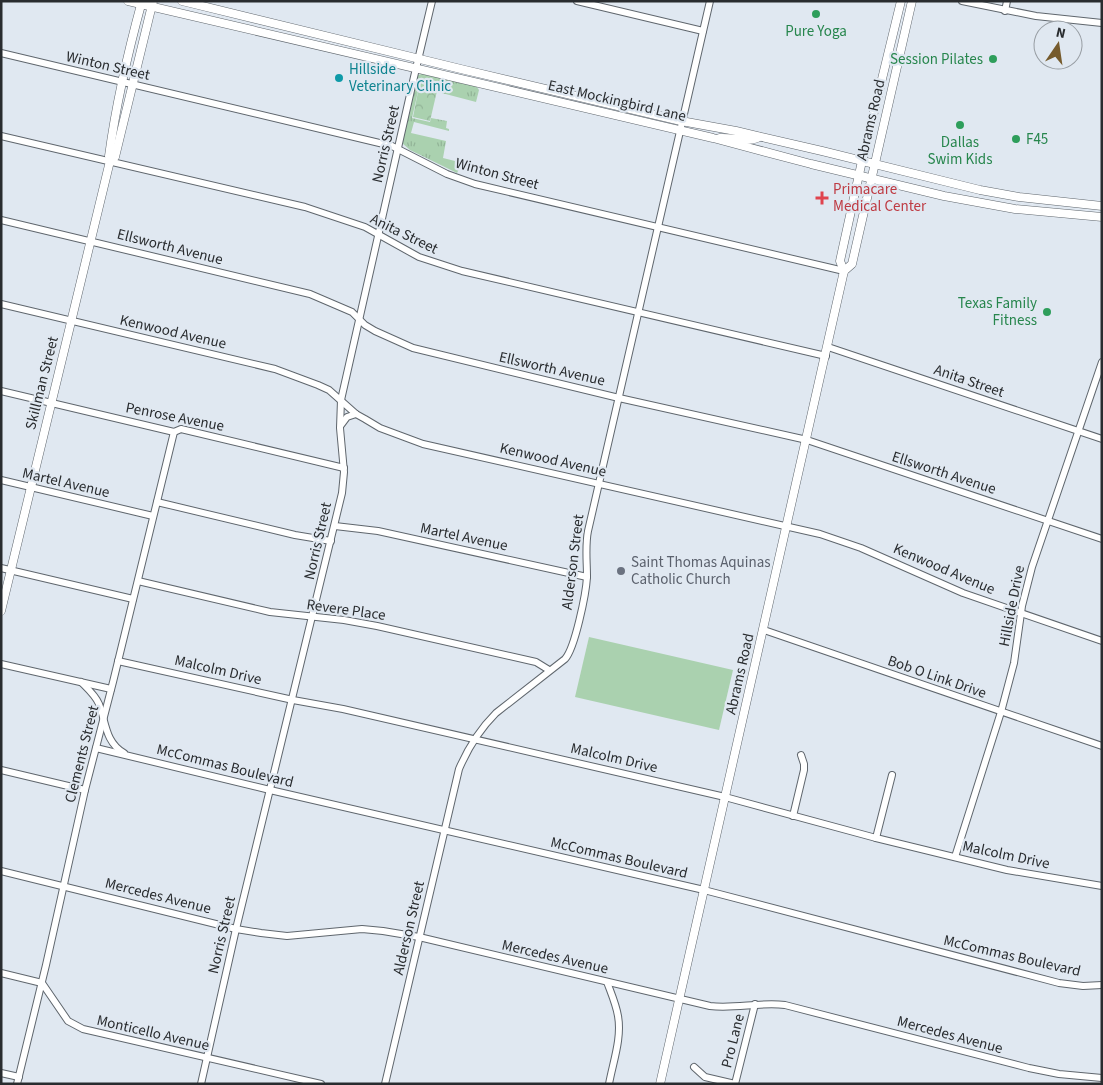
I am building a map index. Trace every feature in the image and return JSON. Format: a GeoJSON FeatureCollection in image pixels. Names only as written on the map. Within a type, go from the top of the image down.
{"type":"FeatureCollection","features":[{"type":"Feature","properties":{"kind":"main road","name":"East Mockingbird Lane"},"geometry":{"type":"LineString","coordinates":[[128,1],[152,4],[249,29],[713,138],[860,176],[982,204],[1045,213],[1102,218]]}},
{"type":"Feature","properties":{"kind":"main road","name":"East Mockingbird Lane"},"geometry":{"type":"LineString","coordinates":[[182,1],[418,59],[1000,194],[1102,206]]}},
{"type":"Feature","properties":{"kind":"main road","name":"Abrams Road"},"geometry":{"type":"LineString","coordinates":[[660,1084],[826,356],[844,271],[840,262],[862,161],[901,1]]}},
{"type":"Feature","properties":{"kind":"main road","name":"Abrams Road"},"geometry":{"type":"LineString","coordinates":[[844,271],[852,264],[912,1]]}},
{"type":"Feature","properties":{"kind":"main road","name":"Skillman Street"},"geometry":{"type":"LineString","coordinates":[[110,162],[108,156],[114,121],[141,3]]}},
{"type":"Feature","properties":{"kind":"main road","name":"Skillman Street"},"geometry":{"type":"LineString","coordinates":[[1,611],[110,162],[115,157],[152,4]]}},
{"type":"Feature","properties":{"kind":"main road"},"geometry":{"type":"LineString","coordinates":[[249,29],[251,19]]}},
{"type":"Feature","properties":{"kind":"main road"},"geometry":{"type":"LineString","coordinates":[[316,44],[319,35]]}},
{"type":"Feature","properties":{"kind":"main road"},"geometry":{"type":"LineString","coordinates":[[888,54],[900,56]]}},
{"type":"Feature","properties":{"kind":"main road"},"geometry":{"type":"LineString","coordinates":[[713,138],[732,137],[750,141],[759,137]]}},
{"type":"Feature","properties":{"kind":"street","name":"Norris Street"},"geometry":{"type":"LineString","coordinates":[[201,1084],[236,929],[335,526],[344,480],[340,426],[341,400],[432,1]]}},
{"type":"Feature","properties":{"kind":"street"},"geometry":{"type":"LineString","coordinates":[[577,1],[703,31]]}},
{"type":"Feature","properties":{"kind":"street","name":"Alderson Street"},"geometry":{"type":"LineString","coordinates":[[385,1084],[444,830],[459,769],[466,752],[474,739],[496,713],[565,659],[571,650],[586,589],[586,538],[710,1]]}},
{"type":"Feature","properties":{"kind":"street"},"geometry":{"type":"LineString","coordinates":[[962,1],[1005,11],[1072,21],[1102,23]]}},
{"type":"Feature","properties":{"kind":"street"},"geometry":{"type":"LineString","coordinates":[[1005,11],[1007,1]]}},
{"type":"Feature","properties":{"kind":"street","name":"Winton Street"},"geometry":{"type":"LineString","coordinates":[[1,53],[398,148],[447,174],[475,184],[844,271]]}},
{"type":"Feature","properties":{"kind":"street","name":"Anita Street"},"geometry":{"type":"LineString","coordinates":[[1,136],[305,207],[331,215],[378,234],[419,258],[439,265],[826,356]]}},
{"type":"Feature","properties":{"kind":"street","name":"Ellsworth Avenue"},"geometry":{"type":"LineString","coordinates":[[1,220],[91,240],[310,294],[352,312],[375,331],[422,351],[807,440],[1102,539]]}},
{"type":"Feature","properties":{"kind":"street","name":"Kenwood Avenue"},"geometry":{"type":"LineString","coordinates":[[1,304],[275,369],[329,390],[356,414],[380,428],[423,444],[820,534],[861,548],[936,583],[1102,641]]}},
{"type":"Feature","properties":{"kind":"street","name":"Anita Street"},"geometry":{"type":"LineString","coordinates":[[828,347],[1102,439]]}},
{"type":"Feature","properties":{"kind":"street","name":"Hillside Drive"},"geometry":{"type":"LineString","coordinates":[[955,857],[1001,712],[1014,663],[1026,586],[1102,362]]}},
{"type":"Feature","properties":{"kind":"street","name":"Penrose Avenue"},"geometry":{"type":"LineString","coordinates":[[1,391],[174,432],[182,429],[344,468]]}},
{"type":"Feature","properties":{"kind":"street"},"geometry":{"type":"LineString","coordinates":[[340,426],[347,417],[356,414]]}},
{"type":"Feature","properties":{"kind":"street","name":"Clements Street"},"geometry":{"type":"LineString","coordinates":[[18,1080],[42,983],[85,790],[174,432]]}},
{"type":"Feature","properties":{"kind":"street","name":"Martel Avenue"},"geometry":{"type":"LineString","coordinates":[[1,480],[153,516]]}},
{"type":"Feature","properties":{"kind":"street"},"geometry":{"type":"LineString","coordinates":[[157,502],[295,535],[331,541]]}},
{"type":"Feature","properties":{"kind":"street","name":"Martel Avenue"},"geometry":{"type":"LineString","coordinates":[[335,526],[378,530],[587,576]]}},
{"type":"Feature","properties":{"kind":"street"},"geometry":{"type":"LineString","coordinates":[[1,568],[133,599]]}},
{"type":"Feature","properties":{"kind":"street","name":"Revere Place"},"geometry":{"type":"LineString","coordinates":[[138,580],[270,612],[344,620],[377,626],[536,662],[549,670]]}},
{"type":"Feature","properties":{"kind":"street","name":"Bob O Link Drive"},"geometry":{"type":"LineString","coordinates":[[764,630],[1102,746]]}},
{"type":"Feature","properties":{"kind":"street","name":"Malcolm Drive"},"geometry":{"type":"LineString","coordinates":[[118,660],[293,700],[342,709],[725,797],[876,838],[1007,870],[1102,886]]}},
{"type":"Feature","properties":{"kind":"street"},"geometry":{"type":"LineString","coordinates":[[1,664],[111,689]]}},
{"type":"Feature","properties":{"kind":"street","name":"McCommas Boulevard"},"geometry":{"type":"LineString","coordinates":[[81,682],[100,706],[103,722],[113,744],[129,756]]}},
{"type":"Feature","properties":{"kind":"street","name":"McCommas Boulevard"},"geometry":{"type":"LineString","coordinates":[[96,748],[704,890],[1059,983],[1083,986],[1102,985]]}},
{"type":"Feature","properties":{"kind":"street"},"geometry":{"type":"LineString","coordinates":[[793,816],[804,770],[801,755]]}},
{"type":"Feature","properties":{"kind":"street"},"geometry":{"type":"LineString","coordinates":[[1,770],[85,790]]}},
{"type":"Feature","properties":{"kind":"street"},"geometry":{"type":"LineString","coordinates":[[876,838],[892,775]]}},
{"type":"Feature","properties":{"kind":"street","name":"Mercedes Avenue"},"geometry":{"type":"LineString","coordinates":[[1,871],[236,929],[287,936],[362,929],[419,937],[680,999],[726,1008],[755,1004],[785,1005],[1029,1068],[1060,1074],[1102,1078]]}},
{"type":"Feature","properties":{"kind":"street"},"geometry":{"type":"LineString","coordinates":[[1,973],[42,983]]}},
{"type":"Feature","properties":{"kind":"street"},"geometry":{"type":"LineString","coordinates":[[606,982],[618,1016],[619,1028],[609,1084]]}},
{"type":"Feature","properties":{"kind":"street","name":"Monticello Avenue"},"geometry":{"type":"LineString","coordinates":[[42,983],[68,1020],[83,1029],[320,1084]]}},
{"type":"Feature","properties":{"kind":"street","name":"Pro Lane"},"geometry":{"type":"LineString","coordinates":[[735,1084],[755,1004]]}},
{"type":"Feature","properties":{"kind":"street"},"geometry":{"type":"LineString","coordinates":[[694,1067],[705,1077],[735,1084]]}},
{"type":"Feature","properties":{"kind":"street"},"geometry":{"type":"LineString","coordinates":[[1,1073],[18,1080]]}},
{"type":"Feature","properties":{"kind":"green space"},"geometry":{"type":"Polygon","coordinates":[[[422,74],[476,86],[479,90],[476,102],[419,87],[412,118],[430,122],[431,118],[447,121],[446,128],[449,131],[414,122],[411,133],[446,141],[443,158],[455,161],[460,167],[457,173],[410,150],[402,143],[415,78],[422,74]]]}},
{"type":"Feature","properties":{"kind":"green space"},"geometry":{"type":"Polygon","coordinates":[[[419,87],[437,91],[430,121],[413,117],[419,87]]]}},
{"type":"Feature","properties":{"kind":"green space"},"geometry":{"type":"Polygon","coordinates":[[[589,637],[733,670],[719,730],[575,697],[589,637]]]}},
{"type":"Feature","properties":{"kind":"place","name":"Pure Yoga"},"geometry":{"type":"Point","coordinates":[816,14]}},
{"type":"Feature","properties":{"kind":"place","name":"Session Pilates"},"geometry":{"type":"Point","coordinates":[993,59]}},
{"type":"Feature","properties":{"kind":"place","name":"Hillside Veterinary Clinic"},"geometry":{"type":"Point","coordinates":[339,78]}},
{"type":"Feature","properties":{"kind":"place","name":"Dallas Swim Kids"},"geometry":{"type":"Point","coordinates":[960,125]}},
{"type":"Feature","properties":{"kind":"place","name":"F45"},"geometry":{"type":"Point","coordinates":[1016,139]}},
{"type":"Feature","properties":{"kind":"place","name":"Primacare Medical Center"},"geometry":{"type":"Point","coordinates":[822,198]}},
{"type":"Feature","properties":{"kind":"place","name":"Texas Family Fitness"},"geometry":{"type":"Point","coordinates":[1047,312]}},
{"type":"Feature","properties":{"kind":"place","name":"Saint Thomas Aquinas Catholic Church"},"geometry":{"type":"Point","coordinates":[621,571]}}]}
